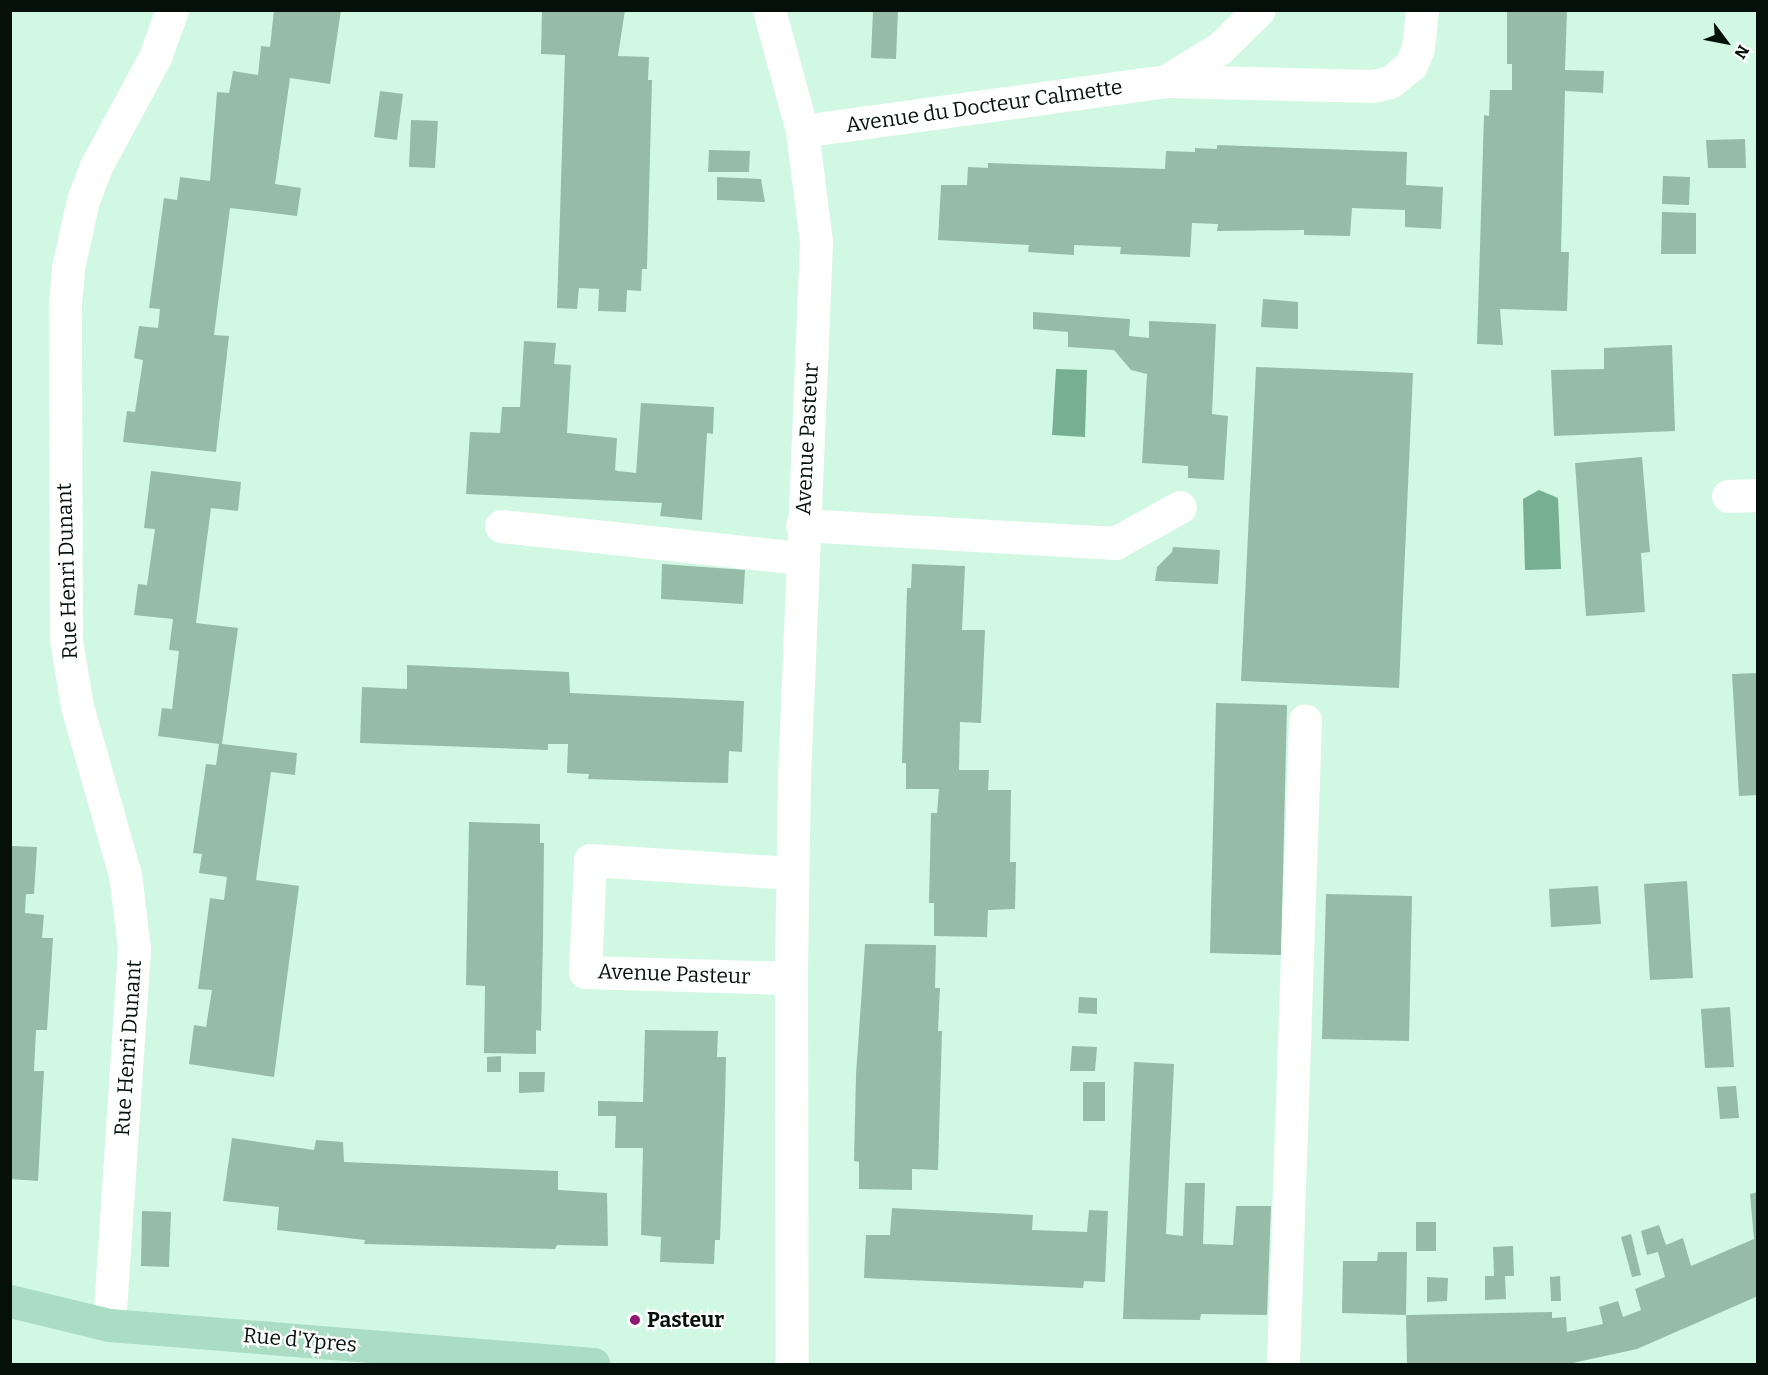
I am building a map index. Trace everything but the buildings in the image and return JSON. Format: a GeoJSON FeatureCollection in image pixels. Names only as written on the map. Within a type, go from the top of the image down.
{"type":"FeatureCollection","features":[{"type":"Feature","properties":{"kind":"main road","name":"Rue d'Ypres"},"geometry":{"type":"LineString","coordinates":[[10,1301],[109,1324],[593,1365]]}},
{"type":"Feature","properties":{"kind":"street","name":"Rue Henri Dunant"},"geometry":{"type":"LineString","coordinates":[[109,1324],[134,948],[125,874],[77,706],[67,650],[65,304],[69,259],[83,200],[99,160],[156,57],[172,10]]}},
{"type":"Feature","properties":{"kind":"street","name":"Avenue Pasteur"},"geometry":{"type":"LineString","coordinates":[[769,10],[802,131],[816,242],[802,525],[793,873],[792,1365]]}},
{"type":"Feature","properties":{"kind":"street","name":"Avenue du Docteur Calmette"},"geometry":{"type":"LineString","coordinates":[[1166,81],[1220,48],[1259,10]]}},
{"type":"Feature","properties":{"kind":"street","name":"Avenue du Docteur Calmette"},"geometry":{"type":"LineString","coordinates":[[802,131],[1166,81],[1372,86],[1390,82],[1411,65],[1418,48],[1422,10]]}},
{"type":"Feature","properties":{"kind":"street"},"geometry":{"type":"LineString","coordinates":[[802,525],[1115,543],[1180,507]]}},
{"type":"Feature","properties":{"kind":"street"},"geometry":{"type":"LineString","coordinates":[[501,526],[801,558]]}},
{"type":"Feature","properties":{"kind":"street"},"geometry":{"type":"LineString","coordinates":[[1283,1365],[1305,720]]}},
{"type":"Feature","properties":{"kind":"street","name":"Avenue Pasteur"},"geometry":{"type":"LineString","coordinates":[[791,978],[585,972],[590,860],[793,873]]}},
{"type":"Feature","properties":{"kind":"shaded area"},"geometry":{"type":"Polygon","coordinates":[[[1056,369],[1087,370],[1085,437],[1052,435],[1056,369]]]}},
{"type":"Feature","properties":{"kind":"shaded area"},"geometry":{"type":"Polygon","coordinates":[[[1539,490],[1558,498],[1561,569],[1525,570],[1523,499],[1539,490]]]}},
{"type":"Feature","properties":{"kind":"place","name":"Pasteur"},"geometry":{"type":"Point","coordinates":[635,1320]}}]}
